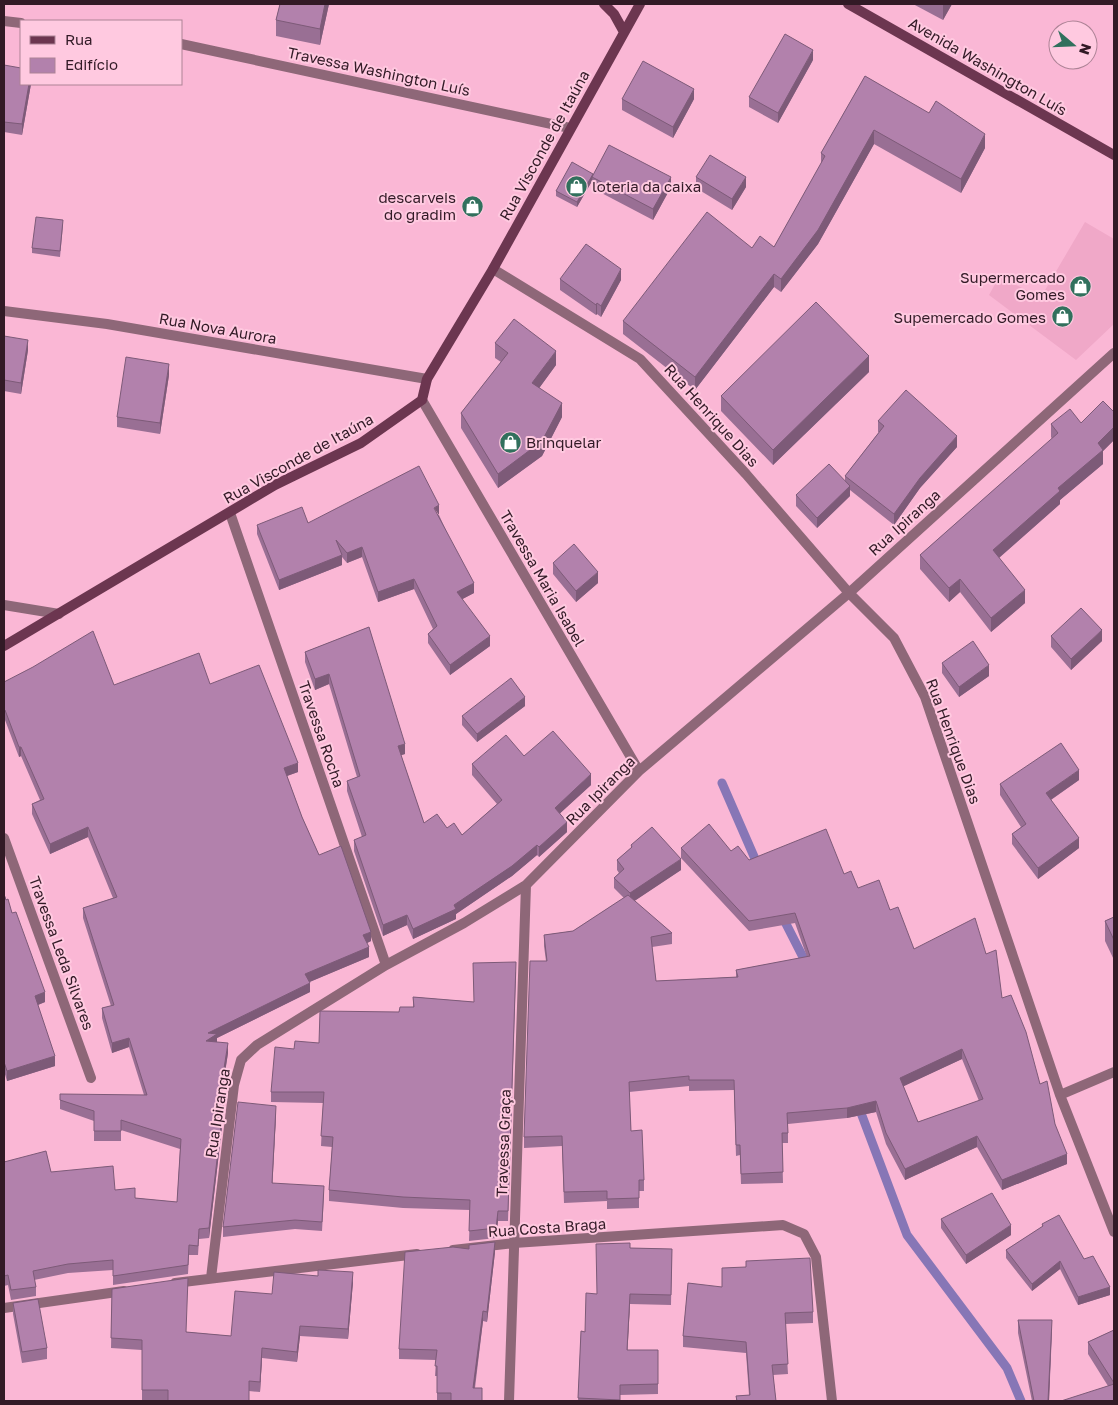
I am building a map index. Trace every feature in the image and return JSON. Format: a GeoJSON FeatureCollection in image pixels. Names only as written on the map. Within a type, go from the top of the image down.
{"type":"FeatureCollection","features":[{"type":"Feature","properties":{"kind":"main road"},"geometry":{"type":"LineString","coordinates":[[604,4],[614,14],[624,32]]}},
{"type":"Feature","properties":{"kind":"main road","name":"Rua Visconde de Itaúna"},"geometry":{"type":"LineString","coordinates":[[4,646],[230,514],[276,485],[361,443],[422,400],[427,379],[493,269],[640,4]]}},
{"type":"Feature","properties":{"kind":"main road","name":"Avenida Washington Luís"},"geometry":{"type":"LineString","coordinates":[[848,4],[1114,155]]}},
{"type":"Feature","properties":{"kind":"street"},"geometry":{"type":"LineString","coordinates":[[4,21],[20,23]]}},
{"type":"Feature","properties":{"kind":"street","name":"Travessa Washington Luís"},"geometry":{"type":"LineString","coordinates":[[182,44],[570,128]]}},
{"type":"Feature","properties":{"kind":"street","name":"Rua Henrique Dias"},"geometry":{"type":"LineString","coordinates":[[493,269],[640,360],[746,474],[849,592],[894,638],[925,697],[1060,1095],[1114,1232]]}},
{"type":"Feature","properties":{"kind":"street","name":"Rua Nova Aurora"},"geometry":{"type":"LineString","coordinates":[[4,311],[107,324],[427,379]]}},
{"type":"Feature","properties":{"kind":"street","name":"Rua Ipiranga"},"geometry":{"type":"LineString","coordinates":[[211,1278],[234,1085],[241,1060],[257,1045],[386,965],[464,923],[526,885],[639,771],[849,592],[1114,353]]}},
{"type":"Feature","properties":{"kind":"street","name":"Travessa Maria Isabel"},"geometry":{"type":"LineString","coordinates":[[422,400],[639,771]]}},
{"type":"Feature","properties":{"kind":"street","name":"Travessa Rocha"},"geometry":{"type":"LineString","coordinates":[[230,514],[386,965]]}},
{"type":"Feature","properties":{"kind":"street"},"geometry":{"type":"LineString","coordinates":[[4,605],[59,614]]}},
{"type":"Feature","properties":{"kind":"street","name":"Travessa Leda Silvares"},"geometry":{"type":"LineString","coordinates":[[4,838],[91,1078]]}},
{"type":"Feature","properties":{"kind":"street","name":"Travessa Graça"},"geometry":{"type":"LineString","coordinates":[[509,1401],[526,885]]}},
{"type":"Feature","properties":{"kind":"street"},"geometry":{"type":"LineString","coordinates":[[1060,1095],[1114,1072]]}},
{"type":"Feature","properties":{"kind":"street","name":"Rua Costa Braga"},"geometry":{"type":"LineString","coordinates":[[446,1251],[514,1243],[783,1225],[804,1234],[816,1257],[832,1401]]}},
{"type":"Feature","properties":{"kind":"street"},"geometry":{"type":"LineString","coordinates":[[161,1285],[426,1253]]}},
{"type":"Feature","properties":{"kind":"street"},"geometry":{"type":"LineString","coordinates":[[4,1308],[132,1290]]}},
{"type":"Feature","properties":{"kind":"shaded area","name":"Supermercado Gomes"},"geometry":{"type":"Polygon","coordinates":[[[1085,222],[1114,239],[1114,324],[1076,360],[989,295],[999,277],[1041,297],[1085,222]]]}},
{"type":"Feature","properties":{"kind":"building"},"geometry":{"type":"Polygon","coordinates":[[[280,4],[325,4],[320,29],[276,20],[280,4]]]}},
{"type":"Feature","properties":{"kind":"building"},"geometry":{"type":"Polygon","coordinates":[[[785,34],[813,50],[778,113],[749,97],[785,34]]]}},
{"type":"Feature","properties":{"kind":"building"},"geometry":{"type":"Polygon","coordinates":[[[643,61],[694,89],[673,127],[622,99],[643,61]]]}},
{"type":"Feature","properties":{"kind":"building"},"geometry":{"type":"Polygon","coordinates":[[[4,65],[20,68],[20,85],[29,85],[22,124],[4,122],[4,65]]]}},
{"type":"Feature","properties":{"kind":"building"},"geometry":{"type":"Polygon","coordinates":[[[865,76],[929,113],[936,101],[985,134],[961,179],[874,130],[818,230],[781,279],[774,274],[695,377],[623,321],[707,212],[752,248],[760,236],[774,247],[825,156],[821,153],[865,76]]]}},
{"type":"Feature","properties":{"kind":"building"},"geometry":{"type":"Polygon","coordinates":[[[609,145],[671,177],[653,209],[592,177],[609,145]]]}},
{"type":"Feature","properties":{"kind":"building"},"geometry":{"type":"Polygon","coordinates":[[[710,155],[746,177],[732,199],[696,177],[710,155]]]}},
{"type":"Feature","properties":{"kind":"building","name":"loteria da caixa"},"geometry":{"type":"Polygon","coordinates":[[[572,162],[593,174],[577,202],[556,191],[572,162]]]}},
{"type":"Feature","properties":{"kind":"building"},"geometry":{"type":"Polygon","coordinates":[[[36,217],[63,220],[60,251],[32,248],[36,217]]]}},
{"type":"Feature","properties":{"kind":"building"},"geometry":{"type":"Polygon","coordinates":[[[586,244],[621,269],[601,306],[597,303],[596,305],[560,279],[586,244]]]}},
{"type":"Feature","properties":{"kind":"building"},"geometry":{"type":"Polygon","coordinates":[[[816,302],[869,356],[773,450],[721,396],[816,302]]]}},
{"type":"Feature","properties":{"kind":"building"},"geometry":{"type":"Polygon","coordinates":[[[514,319],[556,351],[532,383],[562,403],[542,441],[498,474],[461,413],[508,353],[495,343],[514,319]]]}},
{"type":"Feature","properties":{"kind":"building"},"geometry":{"type":"Polygon","coordinates":[[[4,336],[28,340],[21,383],[4,380],[4,336]]]}},
{"type":"Feature","properties":{"kind":"building"},"geometry":{"type":"Polygon","coordinates":[[[126,357],[169,364],[160,423],[117,417],[126,357]]]}},
{"type":"Feature","properties":{"kind":"building"},"geometry":{"type":"Polygon","coordinates":[[[906,390],[957,436],[920,478],[894,514],[845,476],[884,426],[878,421],[906,390]]]}},
{"type":"Feature","properties":{"kind":"building"},"geometry":{"type":"Polygon","coordinates":[[[1103,401],[1114,412],[1114,427],[1098,443],[1103,450],[1058,488],[1060,491],[993,550],[1025,590],[991,618],[960,579],[949,588],[920,555],[1058,433],[1051,424],[1070,409],[1081,423],[1103,401]]]}},
{"type":"Feature","properties":{"kind":"building"},"geometry":{"type":"Polygon","coordinates":[[[829,464],[850,486],[817,518],[796,495],[829,464]]]}},
{"type":"Feature","properties":{"kind":"building"},"geometry":{"type":"Polygon","coordinates":[[[419,466],[439,505],[434,508],[474,583],[457,592],[490,636],[450,665],[428,634],[437,626],[414,579],[378,592],[362,547],[347,553],[336,540],[342,555],[279,580],[257,525],[302,507],[308,523],[419,466]]]}},
{"type":"Feature","properties":{"kind":"building"},"geometry":{"type":"Polygon","coordinates":[[[574,544],[598,572],[576,591],[553,563],[574,544]]]}},
{"type":"Feature","properties":{"kind":"building"},"geometry":{"type":"Polygon","coordinates":[[[1081,608],[1102,630],[1071,659],[1051,636],[1081,608]]]}},
{"type":"Feature","properties":{"kind":"building"},"geometry":{"type":"Polygon","coordinates":[[[369,627],[405,744],[398,746],[424,823],[437,814],[447,828],[454,823],[462,835],[502,800],[472,764],[506,735],[524,756],[553,731],[591,774],[555,808],[567,822],[539,847],[537,845],[512,866],[454,905],[456,909],[413,929],[407,915],[383,925],[354,840],[366,835],[347,781],[360,776],[329,674],[315,679],[305,652],[369,627]]]}},
{"type":"Feature","properties":{"kind":"building"},"geometry":{"type":"Polygon","coordinates":[[[93,631],[114,685],[199,653],[210,684],[259,665],[298,763],[284,768],[302,817],[319,855],[341,846],[371,932],[363,935],[369,947],[305,974],[310,983],[208,1033],[217,1034],[206,1041],[228,1043],[219,1100],[224,1100],[209,1228],[199,1229],[198,1246],[189,1245],[188,1265],[113,1276],[113,1260],[68,1264],[33,1271],[36,1287],[11,1290],[8,1275],[4,1276],[4,1162],[46,1151],[51,1172],[113,1166],[115,1190],[135,1188],[135,1198],[177,1202],[181,1139],[121,1120],[121,1131],[94,1131],[94,1111],[60,1100],[60,1094],[147,1095],[129,1038],[112,1043],[102,1008],[114,1005],[83,908],[117,897],[88,827],[50,844],[32,804],[44,799],[4,711],[4,682],[93,631]]]}},
{"type":"Feature","properties":{"kind":"building"},"geometry":{"type":"Polygon","coordinates":[[[973,641],[989,665],[959,687],[942,663],[973,641]]]}},
{"type":"Feature","properties":{"kind":"building"},"geometry":{"type":"Polygon","coordinates":[[[511,678],[525,697],[477,734],[462,716],[511,678]]]}},
{"type":"Feature","properties":{"kind":"building"},"geometry":{"type":"Polygon","coordinates":[[[1061,743],[1079,770],[1046,793],[1079,838],[1038,868],[1012,834],[1026,824],[1000,784],[1061,743]]]}},
{"type":"Feature","properties":{"kind":"building"},"geometry":{"type":"Polygon","coordinates":[[[709,824],[731,851],[738,846],[749,860],[826,829],[844,874],[851,871],[858,888],[879,880],[890,910],[898,907],[914,949],[975,918],[986,954],[996,950],[1002,998],[1011,995],[1026,1032],[1040,1084],[1047,1081],[1055,1124],[1067,1154],[1002,1180],[977,1136],[905,1169],[886,1133],[876,1101],[847,1108],[787,1113],[788,1133],[782,1133],[783,1172],[741,1174],[740,1145],[736,1145],[734,1080],[689,1080],[689,1076],[629,1082],[631,1131],[642,1130],[644,1180],[639,1180],[639,1198],[607,1199],[607,1191],[564,1192],[562,1136],[524,1137],[530,961],[547,961],[544,935],[573,931],[628,895],[672,933],[651,937],[656,981],[738,977],[736,970],[810,956],[795,913],[749,921],[681,848],[709,824]],[[962,1049],[900,1078],[918,1122],[983,1099],[962,1049]]]}},
{"type":"Feature","properties":{"kind":"building"},"geometry":{"type":"Polygon","coordinates":[[[652,827],[681,859],[630,893],[614,878],[624,869],[617,860],[652,827]]]}},
{"type":"Feature","properties":{"kind":"building"},"geometry":{"type":"Polygon","coordinates":[[[4,894],[6,900],[8,899],[12,913],[16,912],[45,992],[35,996],[55,1056],[7,1071],[4,1062],[4,894]]]}},
{"type":"Feature","properties":{"kind":"building"},"geometry":{"type":"Polygon","coordinates":[[[1114,917],[1114,940],[1105,921],[1114,917]]]}},
{"type":"Feature","properties":{"kind":"building"},"geometry":{"type":"Polygon","coordinates":[[[516,962],[508,1211],[498,1211],[496,1228],[469,1231],[470,1200],[403,1197],[329,1190],[333,1137],[321,1136],[324,1092],[271,1092],[275,1047],[294,1049],[295,1041],[319,1043],[320,1011],[399,1012],[400,1007],[414,1007],[413,997],[474,1002],[473,963],[516,962]]]}},
{"type":"Feature","properties":{"kind":"building"},"geometry":{"type":"Polygon","coordinates":[[[238,1102],[276,1106],[272,1183],[324,1186],[322,1222],[295,1220],[223,1227],[238,1102]]]}},
{"type":"Feature","properties":{"kind":"building"},"geometry":{"type":"Polygon","coordinates":[[[992,1193],[1011,1225],[966,1255],[941,1219],[992,1193]]]}},
{"type":"Feature","properties":{"kind":"building"},"geometry":{"type":"Polygon","coordinates":[[[1059,1215],[1084,1259],[1093,1256],[1110,1287],[1078,1297],[1060,1261],[1032,1284],[1006,1250],[1043,1226],[1042,1224],[1059,1215]]]}},
{"type":"Feature","properties":{"kind":"building"},"geometry":{"type":"Polygon","coordinates":[[[495,1242],[487,1312],[483,1311],[473,1388],[482,1388],[482,1401],[451,1401],[451,1393],[437,1393],[437,1366],[435,1366],[437,1350],[399,1349],[405,1252],[453,1247],[469,1249],[469,1245],[495,1242]]]}},
{"type":"Feature","properties":{"kind":"building"},"geometry":{"type":"Polygon","coordinates":[[[630,1243],[630,1248],[672,1249],[671,1295],[630,1294],[627,1350],[658,1350],[658,1384],[620,1385],[620,1400],[578,1398],[581,1331],[585,1332],[586,1293],[597,1294],[596,1244],[630,1243]]]}},
{"type":"Feature","properties":{"kind":"building"},"geometry":{"type":"Polygon","coordinates":[[[810,1258],[813,1312],[785,1313],[788,1364],[772,1365],[776,1401],[737,1401],[736,1396],[750,1395],[746,1342],[683,1336],[688,1283],[722,1287],[722,1268],[746,1267],[746,1261],[810,1258]]]}},
{"type":"Feature","properties":{"kind":"building"},"geometry":{"type":"Polygon","coordinates":[[[318,1270],[353,1272],[348,1329],[300,1326],[297,1352],[262,1348],[260,1382],[249,1381],[249,1401],[168,1401],[168,1390],[142,1390],[142,1340],[111,1338],[112,1289],[188,1278],[186,1332],[231,1336],[235,1291],[272,1294],[274,1272],[318,1276],[318,1270]]]}},
{"type":"Feature","properties":{"kind":"building"},"geometry":{"type":"Polygon","coordinates":[[[38,1299],[47,1348],[22,1352],[13,1303],[38,1299]]]}},
{"type":"Feature","properties":{"kind":"building"},"geometry":{"type":"Polygon","coordinates":[[[1018,1320],[1052,1320],[1048,1401],[1034,1401],[1018,1320]]]}},
{"type":"Feature","properties":{"kind":"building"},"geometry":{"type":"Polygon","coordinates":[[[1114,1330],[1114,1383],[1088,1342],[1114,1330]]]}},
{"type":"Feature","properties":{"kind":"building"},"geometry":{"type":"Polygon","coordinates":[[[1114,1384],[1114,1401],[1061,1401],[1114,1384]]]}},
{"type":"Feature","properties":{"kind":"waterway"},"geometry":{"type":"LineString","coordinates":[[722,783],[759,868]]}},
{"type":"Feature","properties":{"kind":"waterway"},"geometry":{"type":"LineString","coordinates":[[782,916],[808,967]]}},
{"type":"Feature","properties":{"kind":"waterway"},"geometry":{"type":"LineString","coordinates":[[858,1105],[907,1235],[1007,1368],[1021,1401]]}},
{"type":"Feature","properties":{"kind":"place","name":"loteria da caixa"},"geometry":{"type":"Point","coordinates":[576,186]}},
{"type":"Feature","properties":{"kind":"place","name":"descarveis do gradim"},"geometry":{"type":"Point","coordinates":[472,206]}},
{"type":"Feature","properties":{"kind":"place","name":"Supermercado Gomes"},"geometry":{"type":"Point","coordinates":[1081,286]}},
{"type":"Feature","properties":{"kind":"place","name":"Supemercado Gomes"},"geometry":{"type":"Point","coordinates":[1062,317]}},
{"type":"Feature","properties":{"kind":"place","name":"Brinquelar"},"geometry":{"type":"Point","coordinates":[510,442]}}]}
